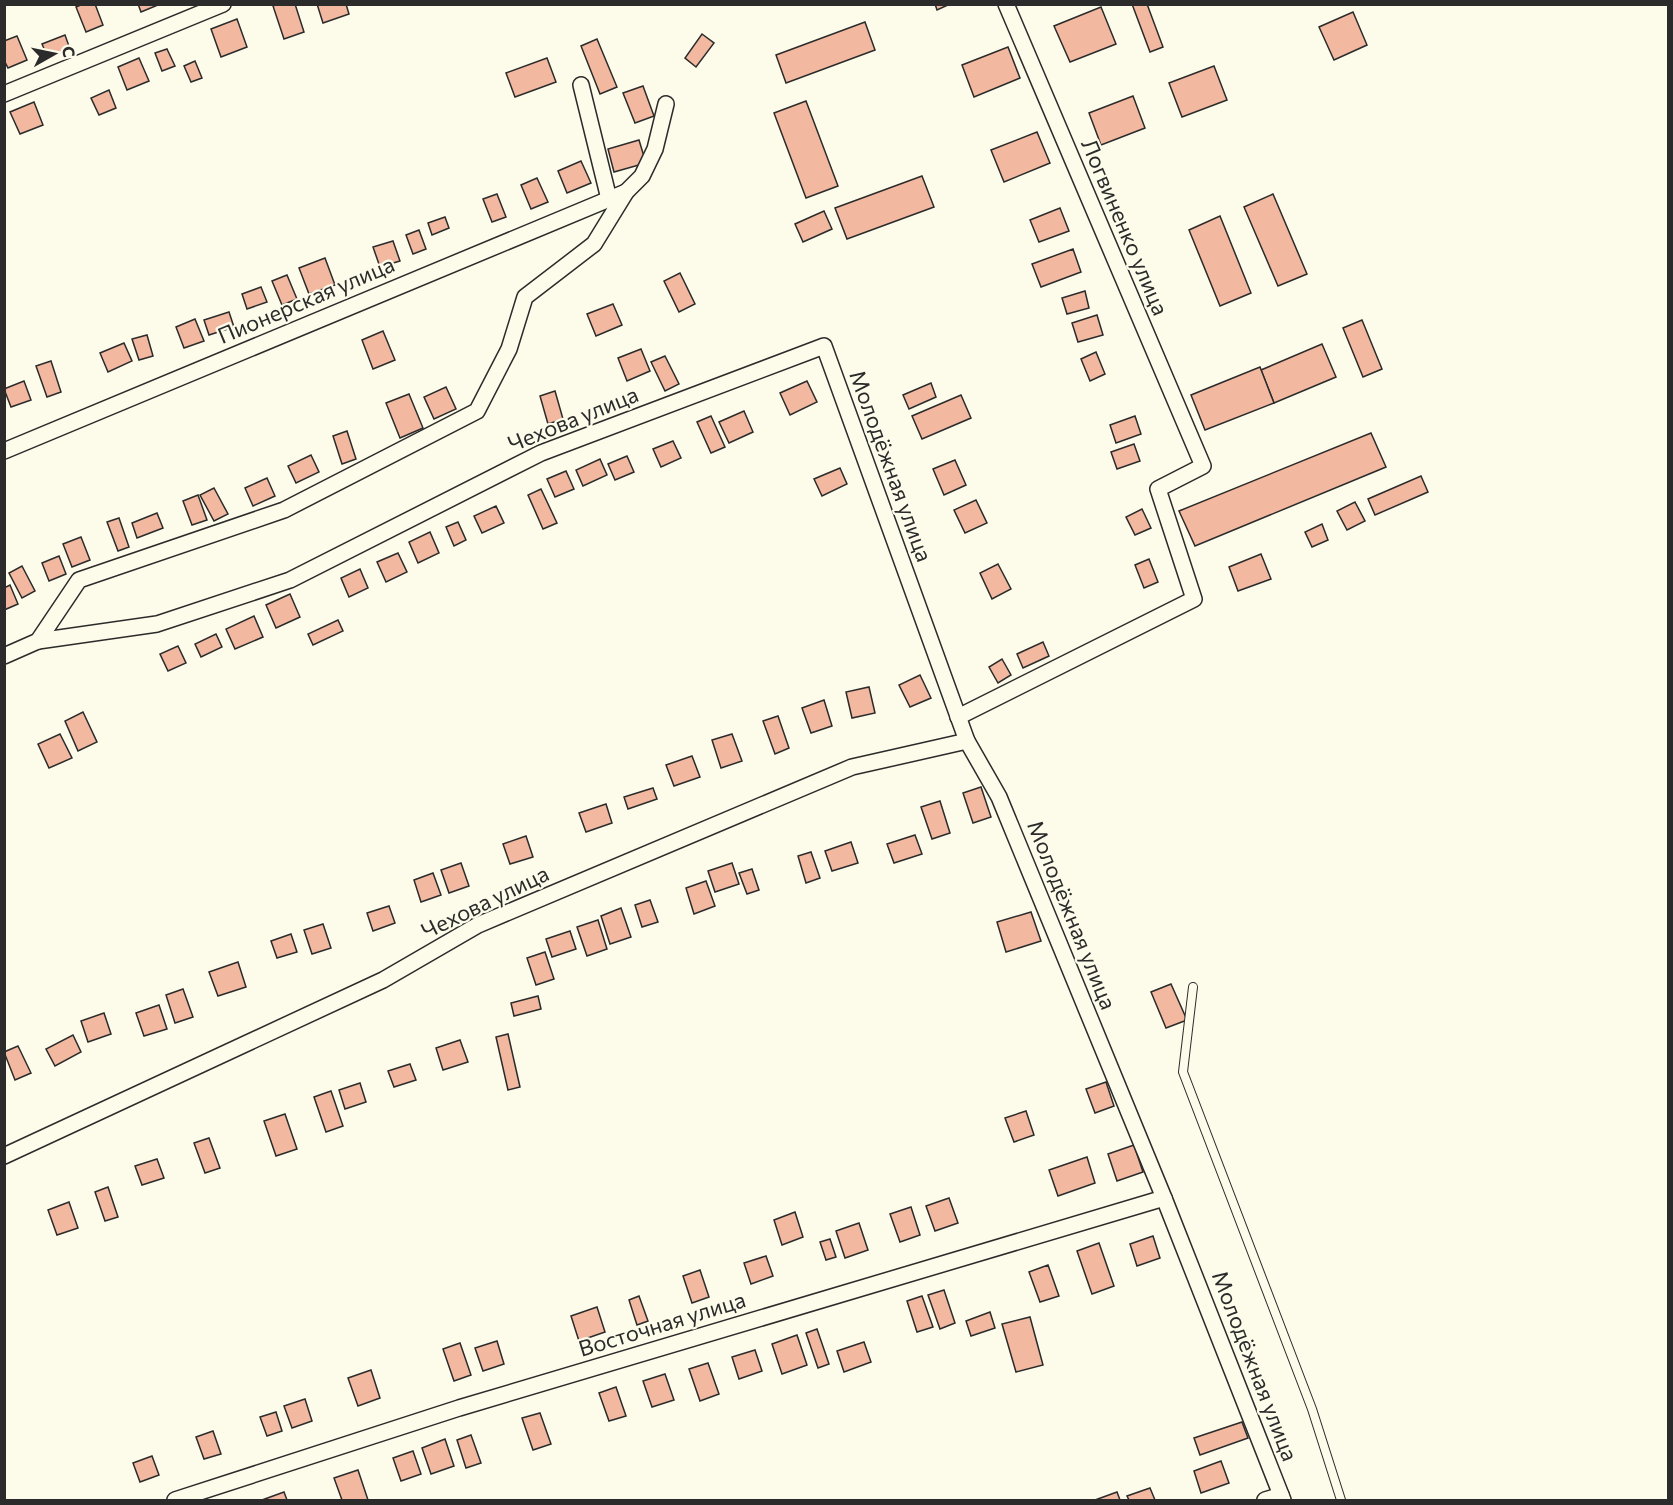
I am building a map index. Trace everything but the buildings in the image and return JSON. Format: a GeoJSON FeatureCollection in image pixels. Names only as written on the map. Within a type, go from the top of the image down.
{"type":"FeatureCollection","features":[{"type":"Feature","properties":{"kind":"street"},"geometry":{"type":"LineString","coordinates":[[4,93],[224,4]]}},
{"type":"Feature","properties":{"kind":"street","name":"Логвиненко улица"},"geometry":{"type":"LineString","coordinates":[[958,717],[1194,599],[1158,489],[1203,466],[1006,4]]}},
{"type":"Feature","properties":{"kind":"street"},"geometry":{"type":"LineString","coordinates":[[581,86],[609,199]]}},
{"type":"Feature","properties":{"kind":"street"},"geometry":{"type":"LineString","coordinates":[[38,641],[80,580],[284,510],[477,411],[509,349],[525,297],[594,244],[626,192],[642,176],[647,167],[655,149],[666,104]]}},
{"type":"Feature","properties":{"kind":"street","name":"Пионерская улица"},"geometry":{"type":"LineString","coordinates":[[4,451],[626,192]]}},
{"type":"Feature","properties":{"kind":"street","name":"Чехова улица"},"geometry":{"type":"LineString","coordinates":[[4,656],[38,641],[157,624],[290,580],[541,453],[824,346]]}},
{"type":"Feature","properties":{"kind":"street","name":"Молодёжная улица"},"geometry":{"type":"LineString","coordinates":[[824,346],[967,741],[999,796],[1164,1198],[1282,1498]]}},
{"type":"Feature","properties":{"kind":"street","name":"Чехова улица"},"geometry":{"type":"LineString","coordinates":[[4,1156],[383,980],[478,925],[852,767],[967,741]]}},
{"type":"Feature","properties":{"kind":"street","name":"Восточная улица"},"geometry":{"type":"LineString","coordinates":[[175,1500],[459,1408],[1164,1198]]}},
{"type":"Feature","properties":{"kind":"street"},"geometry":{"type":"LineString","coordinates":[[1265,1500],[1282,1498]]}},
{"type":"Feature","properties":{"kind":"lane"},"geometry":{"type":"LineString","coordinates":[[1193,987],[1183,1072],[1312,1409],[1341,1500]]}}]}
